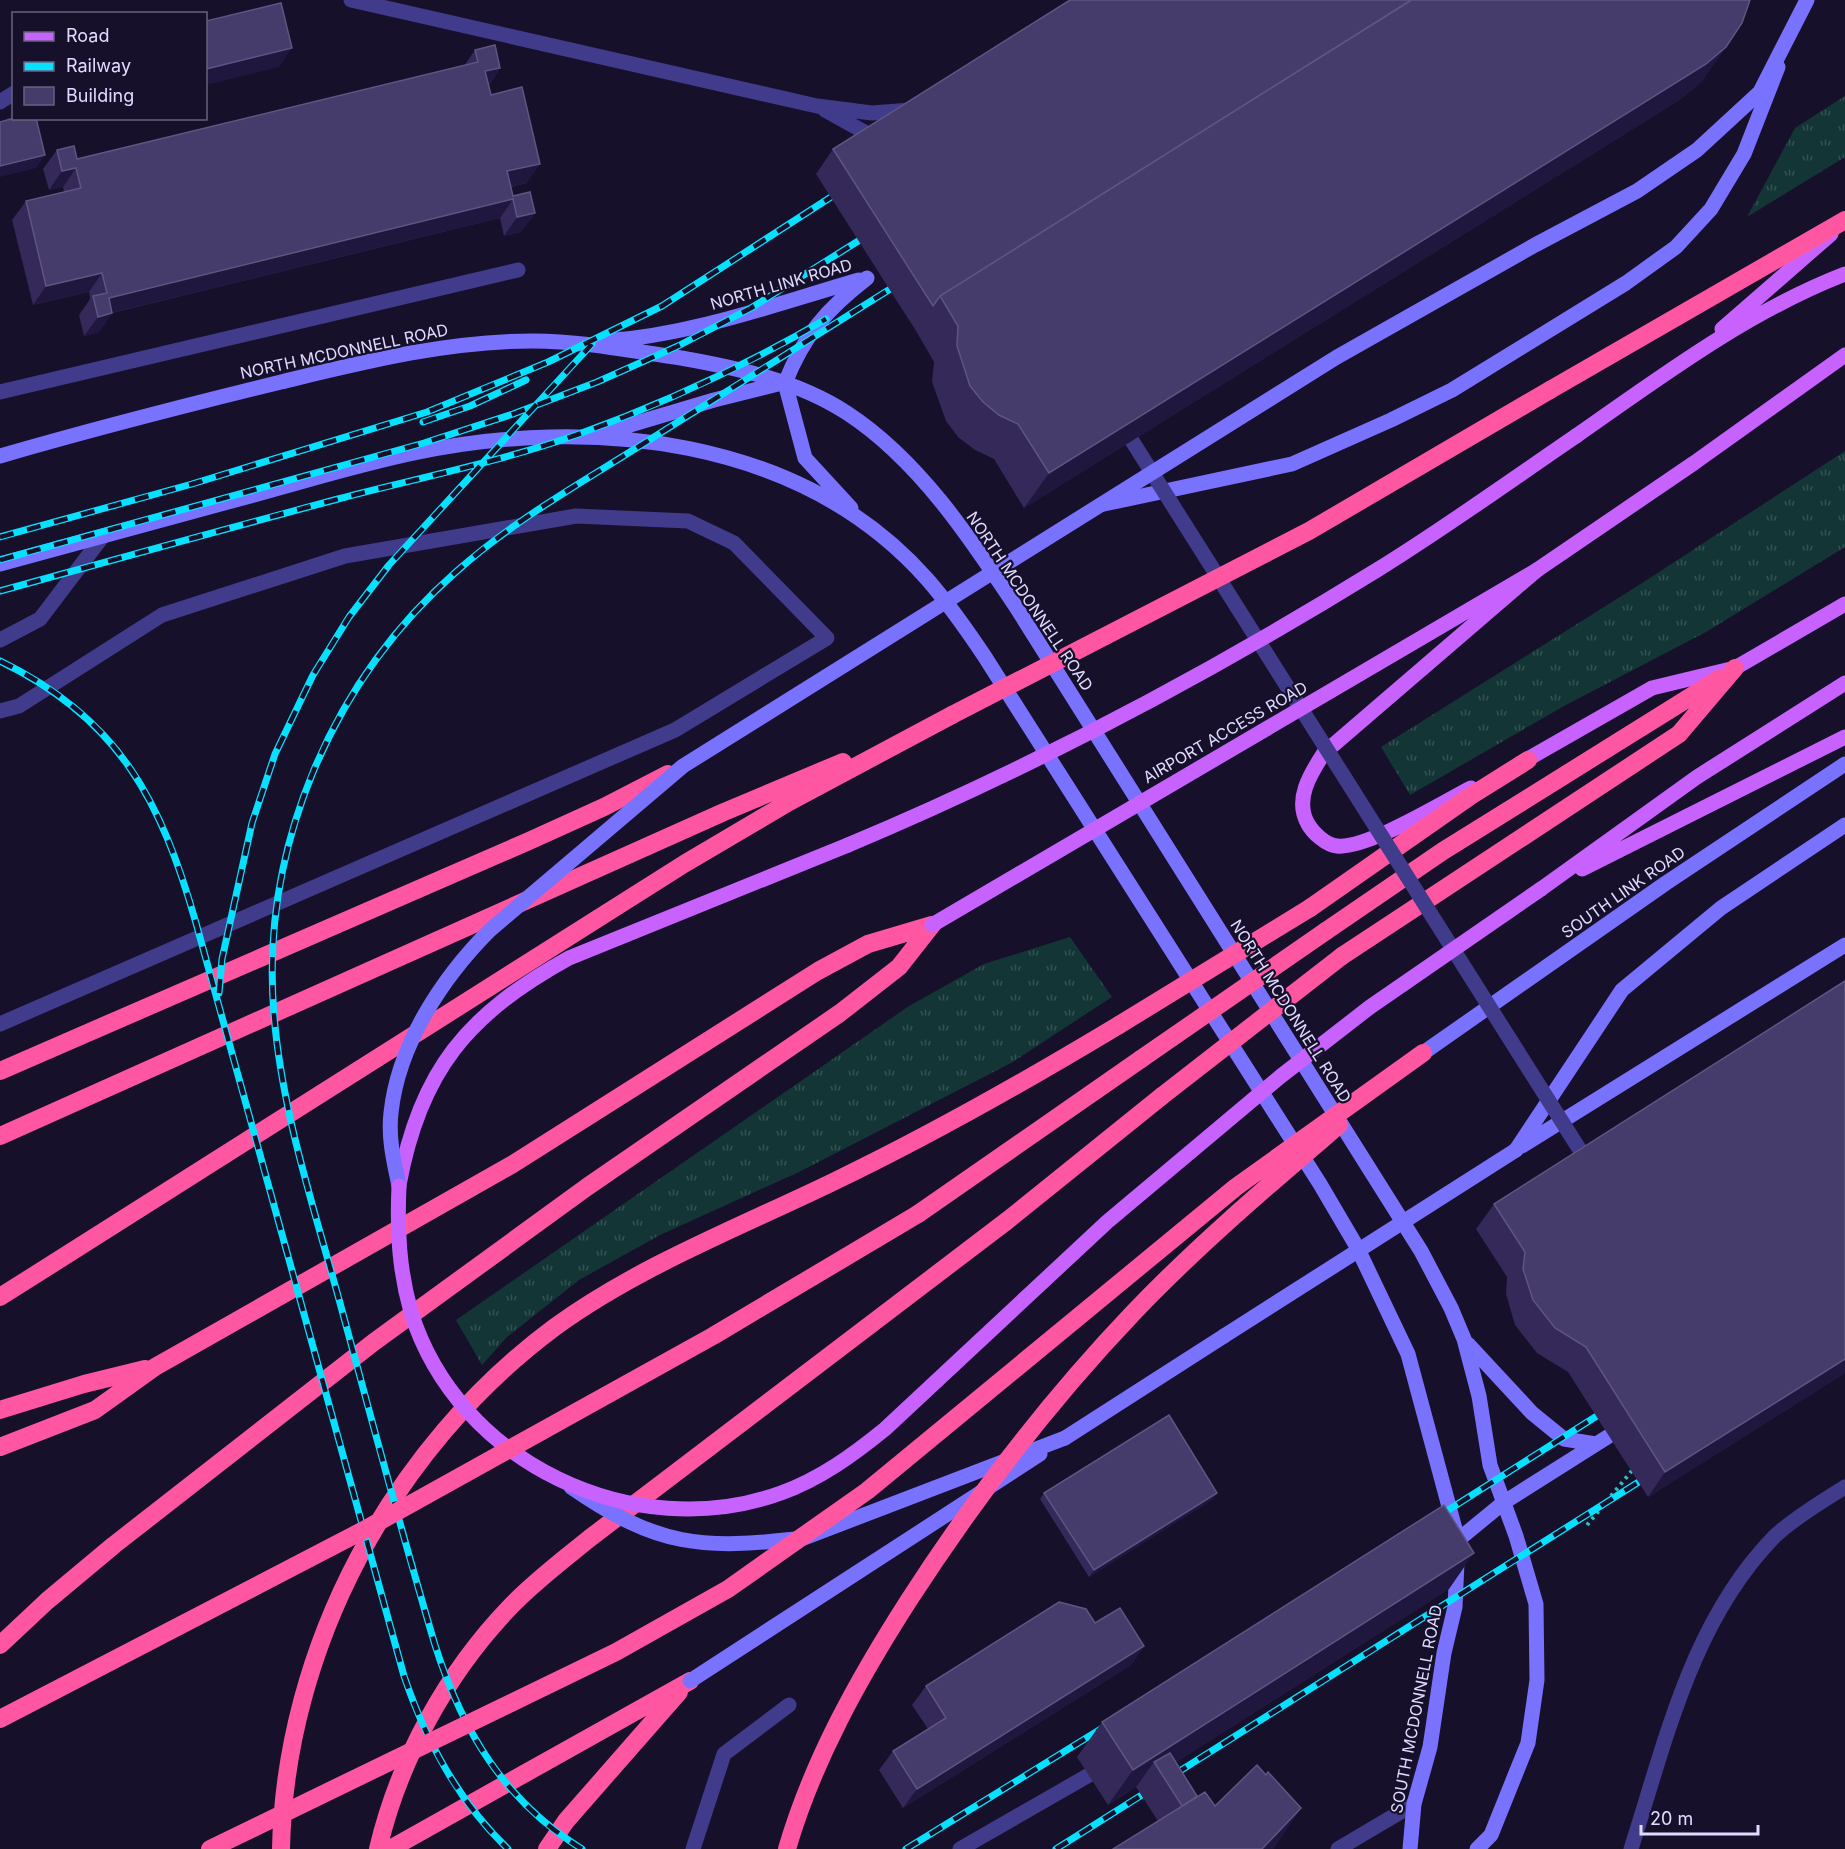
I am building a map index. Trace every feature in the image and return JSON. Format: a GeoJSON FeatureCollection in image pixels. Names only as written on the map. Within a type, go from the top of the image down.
{"type":"FeatureCollection","features":[{"type":"Feature","properties":{"kind":"highway"},"geometry":{"type":"LineString","coordinates":[[0,1297],[684,864],[789,802],[1309,531],[1845,221]]}},
{"type":"Feature","properties":{"kind":"highway"},"geometry":{"type":"LineString","coordinates":[[0,1719],[362,1532],[713,1336],[918,1214],[1453,845],[1735,668]]}},
{"type":"Feature","properties":{"kind":"highway"},"geometry":{"type":"LineString","coordinates":[[378,1849],[397,1785],[443,1694],[475,1648],[510,1607],[548,1571],[1008,1220],[1342,956],[1679,734],[1735,668]]}},
{"type":"Feature","properties":{"kind":"highway"},"geometry":{"type":"LineString","coordinates":[[0,1136],[724,812],[952,716]]}},
{"type":"Feature","properties":{"kind":"highway"},"geometry":{"type":"LineString","coordinates":[[281,1849],[286,1780],[294,1737],[306,1687],[340,1594],[399,1491],[433,1445],[475,1398],[553,1329],[596,1299],[643,1273],[835,1181],[947,1124],[1119,1025],[1310,908],[1469,797],[1528,760]]}},
{"type":"Feature","properties":{"kind":"highway"},"geometry":{"type":"LineString","coordinates":[[5,1068],[540,836],[643,789],[683,766]]}},
{"type":"Feature","properties":{"kind":"highway"},"geometry":{"type":"LineString","coordinates":[[0,1645],[114,1545],[374,1342],[587,1187],[840,1013],[899,967],[932,925]]}},
{"type":"Feature","properties":{"kind":"highway"},"geometry":{"type":"LineString","coordinates":[[0,1447],[95,1410],[155,1367],[449,1203],[818,971],[868,944],[932,925]]}},
{"type":"Feature","properties":{"kind":"highway"},"geometry":{"type":"LineString","coordinates":[[210,1849],[588,1667],[672,1623],[728,1589],[798,1542],[885,1477],[1236,1187],[1423,1053]]}},
{"type":"Feature","properties":{"kind":"highway"},"geometry":{"type":"LineString","coordinates":[[787,1849],[813,1777],[837,1723],[865,1673],[933,1564],[1021,1444],[1087,1365],[1186,1260],[1241,1209],[1423,1053]]}},
{"type":"Feature","properties":{"kind":"highway"},"geometry":{"type":"LineString","coordinates":[[0,1410],[84,1384],[155,1367]]}},
{"type":"Feature","properties":{"kind":"highway"},"geometry":{"type":"LineString","coordinates":[[390,1849],[690,1681]]}},
{"type":"Feature","properties":{"kind":"highway"},"geometry":{"type":"LineString","coordinates":[[547,1849],[566,1821],[690,1681]]}},
{"type":"Feature","properties":{"kind":"main road"},"geometry":{"type":"LineString","coordinates":[[1698,351],[1845,221]]}},
{"type":"Feature","properties":{"kind":"main road"},"geometry":{"type":"LineString","coordinates":[[1845,274],[1804,290],[1698,351],[1378,569],[1228,658],[1107,725],[926,812],[569,958],[530,980],[494,1006],[463,1038],[438,1071],[419,1108],[406,1148],[399,1186],[397,1231],[402,1275],[412,1314],[430,1354],[451,1389],[479,1424],[510,1450],[571,1487],[612,1501],[653,1508],[696,1510],[739,1504],[781,1494],[818,1477],[854,1455],[885,1429],[1107,1222],[1281,1076],[1370,1007],[1541,889],[1697,777],[1845,683]]}},
{"type":"Feature","properties":{"kind":"main road"},"geometry":{"type":"LineString","coordinates":[[1845,355],[1537,570],[1324,753],[1311,774],[1303,794],[1303,812],[1309,826],[1320,838],[1336,846],[1366,841],[1528,760],[1652,688],[1735,668],[1845,604]]}},
{"type":"Feature","properties":{"kind":"main road","name":"AIRPORT ACCESS ROAD"},"geometry":{"type":"LineString","coordinates":[[932,925],[1537,570]]}},
{"type":"Feature","properties":{"kind":"main road"},"geometry":{"type":"LineString","coordinates":[[1541,889],[1845,737]]}},
{"type":"Feature","properties":{"kind":"street"},"geometry":{"type":"LineString","coordinates":[[399,1186],[391,1147],[391,1114],[397,1081],[411,1044],[447,980],[469,951],[490,930],[683,766],[1336,357],[1535,245],[1637,191],[1697,150],[1760,92],[1804,1]]}},
{"type":"Feature","properties":{"kind":"street"},"geometry":{"type":"LineString","coordinates":[[1104,504],[1292,464],[1452,390],[1643,271],[1676,247],[1711,209],[1744,154],[1804,1]]}},
{"type":"Feature","properties":{"kind":"street","name":"NORTH LINK ROAD"},"geometry":{"type":"LineString","coordinates":[[570,343],[616,340],[679,330],[867,278],[832,307],[808,334],[785,383]]}},
{"type":"Feature","properties":{"kind":"street","name":"NORTH MCDONNELL ROAD"},"geometry":{"type":"LineString","coordinates":[[0,456],[170,409],[400,354],[493,342],[570,343],[710,363],[785,383],[846,412],[895,452],[937,498],[999,581],[1421,1251],[1451,1308],[1464,1339],[1479,1396],[1490,1465],[1503,1503]]}},
{"type":"Feature","properties":{"kind":"street"},"geometry":{"type":"LineString","coordinates":[[591,436],[723,397],[785,383],[805,458],[814,471],[875,532],[926,578],[956,615],[985,657],[1340,1216],[1377,1284],[1408,1354],[1458,1540],[1503,1503],[1603,1440],[1564,1439],[1532,1413],[1464,1339]]}},
{"type":"Feature","properties":{"kind":"street"},"geometry":{"type":"LineString","coordinates":[[0,564],[416,453],[537,437],[591,436],[664,443],[749,464],[820,496],[875,532]]}},
{"type":"Feature","properties":{"kind":"street","name":"SOUTH LINK ROAD"},"geometry":{"type":"LineString","coordinates":[[1423,1053],[1748,827],[1845,764]]}},
{"type":"Feature","properties":{"kind":"street"},"geometry":{"type":"LineString","coordinates":[[1516,1150],[1622,990],[1721,908],[1845,825]]}},
{"type":"Feature","properties":{"kind":"street"},"geometry":{"type":"LineString","coordinates":[[690,1681],[1065,1437],[1516,1150],[1845,945]]}},
{"type":"Feature","properties":{"kind":"street"},"geometry":{"type":"LineString","coordinates":[[571,1487],[609,1513],[650,1533],[697,1544],[762,1543],[804,1538],[1065,1437]]}},
{"type":"Feature","properties":{"kind":"street"},"geometry":{"type":"LineString","coordinates":[[1477,1849],[1491,1835],[1528,1743],[1537,1680],[1536,1604],[1516,1536],[1503,1503]]}},
{"type":"Feature","properties":{"kind":"street","name":"SOUTH MCDONNELL ROAD"},"geometry":{"type":"LineString","coordinates":[[1410,1849],[1414,1804],[1430,1747],[1444,1653],[1455,1607],[1458,1540]]}},
{"type":"Feature","properties":{"kind":"lane"},"geometry":{"type":"LineString","coordinates":[[351,0],[817,106],[872,113],[917,110]]}},
{"type":"Feature","properties":{"kind":"lane"},"geometry":{"type":"LineString","coordinates":[[817,106],[868,134]]}},
{"type":"Feature","properties":{"kind":"lane"},"geometry":{"type":"LineString","coordinates":[[0,392],[518,270]]}},
{"type":"Feature","properties":{"kind":"lane"},"geometry":{"type":"LineString","coordinates":[[1103,426],[1118,412],[1597,1177]]}},
{"type":"Feature","properties":{"kind":"lane"},"geometry":{"type":"LineString","coordinates":[[0,711],[19,706],[162,615],[345,556],[576,516],[688,521],[734,543],[827,638],[675,730],[189,944],[0,1024]]}},
{"type":"Feature","properties":{"kind":"lane"},"geometry":{"type":"LineString","coordinates":[[0,640],[40,618],[104,537]]}},
{"type":"Feature","properties":{"kind":"lane"},"geometry":{"type":"LineString","coordinates":[[1631,1849],[1680,1696],[1707,1630],[1737,1580],[1776,1535],[1845,1487]]}},
{"type":"Feature","properties":{"kind":"lane"},"geometry":{"type":"LineString","coordinates":[[1440,1552],[1458,1540]]}},
{"type":"Feature","properties":{"kind":"lane"},"geometry":{"type":"LineString","coordinates":[[693,1849],[724,1754],[789,1704]]}},
{"type":"Feature","properties":{"kind":"lane"},"geometry":{"type":"LineString","coordinates":[[960,1849],[1089,1775]]}},
{"type":"Feature","properties":{"kind":"lane"},"geometry":{"type":"LineString","coordinates":[[1338,1849],[1414,1804]]}},
{"type":"Feature","properties":{"kind":"path"},"geometry":{"type":"LineString","coordinates":[[1587,1525],[1631,1469],[1641,1463]]}},
{"type":"Feature","properties":{"kind":"green space"},"geometry":{"type":"Polygon","coordinates":[[[1845,96],[1845,157],[1747,217],[1795,128],[1845,96]]]}},
{"type":"Feature","properties":{"kind":"green space"},"geometry":{"type":"Polygon","coordinates":[[[1845,451],[1845,547],[1706,632],[1564,706],[1410,795],[1381,747],[1639,585],[1845,451]]]}},
{"type":"Feature","properties":{"kind":"green space"},"geometry":{"type":"Polygon","coordinates":[[[1070,937],[1112,997],[1011,1063],[799,1172],[660,1235],[579,1280],[507,1337],[482,1365],[456,1320],[909,1006],[984,964],[1070,937]]]}},
{"type":"Feature","properties":{"kind":"building"},"geometry":{"type":"Polygon","coordinates":[[[1070,0],[1410,1],[940,296],[933,306],[833,149],[1070,0]]]}},
{"type":"Feature","properties":{"kind":"building"},"geometry":{"type":"Polygon","coordinates":[[[1411,0],[1750,0],[1742,23],[1726,47],[1706,64],[1049,473],[1018,424],[999,415],[983,402],[970,386],[957,346],[958,326],[940,296],[1411,0]]]}},
{"type":"Feature","properties":{"kind":"building"},"geometry":{"type":"Polygon","coordinates":[[[281,3],[292,48],[207,69],[207,21],[281,3]]]}},
{"type":"Feature","properties":{"kind":"building"},"geometry":{"type":"Polygon","coordinates":[[[495,45],[500,68],[485,71],[491,95],[522,87],[540,164],[507,171],[513,196],[530,192],[535,213],[517,217],[513,199],[109,298],[112,313],[98,317],[93,296],[107,293],[102,273],[46,286],[26,201],[81,188],[76,168],[62,171],[57,150],[74,146],[77,159],[478,62],[475,50],[495,45]]]}},
{"type":"Feature","properties":{"kind":"building"},"geometry":{"type":"Polygon","coordinates":[[[12,119],[36,120],[45,155],[0,166],[0,122],[12,119]]]}},
{"type":"Feature","properties":{"kind":"building"},"geometry":{"type":"Polygon","coordinates":[[[1845,981],[1845,1359],[1665,1472],[1586,1347],[1555,1328],[1533,1300],[1523,1269],[1525,1252],[1494,1204],[1845,981]]]}},
{"type":"Feature","properties":{"kind":"building"},"geometry":{"type":"Polygon","coordinates":[[[1169,1415],[1217,1493],[1094,1570],[1044,1493],[1169,1415]]]}},
{"type":"Feature","properties":{"kind":"building"},"geometry":{"type":"Polygon","coordinates":[[[1444,1505],[1474,1553],[1133,1770],[1102,1722],[1444,1505]]]}},
{"type":"Feature","properties":{"kind":"building"},"geometry":{"type":"Polygon","coordinates":[[[1059,1602],[1086,1609],[1095,1623],[1120,1608],[1144,1646],[917,1789],[893,1751],[946,1718],[926,1686],[1059,1602]]]}},
{"type":"Feature","properties":{"kind":"building"},"geometry":{"type":"Polygon","coordinates":[[[1170,1753],[1197,1796],[1182,1806],[1154,1762],[1170,1753]]]}},
{"type":"Feature","properties":{"kind":"building"},"geometry":{"type":"Polygon","coordinates":[[[1257,1765],[1266,1775],[1268,1772],[1301,1808],[1262,1849],[1113,1849],[1205,1792],[1215,1806],[1257,1765]]]}},
{"type":"Feature","properties":{"kind":"railway"},"geometry":{"type":"LineString","coordinates":[[0,537],[192,484],[427,412],[548,362],[662,306],[845,188]]}},
{"type":"Feature","properties":{"kind":"railway"},"geometry":{"type":"LineString","coordinates":[[0,560],[424,443],[513,414],[597,382],[678,346],[751,308],[871,233]]}},
{"type":"Feature","properties":{"kind":"railway"},"geometry":{"type":"LineString","coordinates":[[582,1849],[554,1830],[530,1809],[489,1761],[458,1706],[435,1645],[310,1196],[284,1088],[274,1015],[273,952],[279,890],[293,830],[313,771],[340,715],[374,663],[413,615],[457,571],[500,536],[545,505],[903,281]]}},
{"type":"Feature","properties":{"kind":"railway"},"geometry":{"type":"LineString","coordinates":[[0,591],[549,444],[674,396],[766,352],[826,319]]}},
{"type":"Feature","properties":{"kind":"railway"},"geometry":{"type":"LineString","coordinates":[[219,993],[222,959],[252,823],[275,754],[313,675],[349,617],[389,565],[592,344]]}},
{"type":"Feature","properties":{"kind":"railway"},"geometry":{"type":"LineString","coordinates":[[423,422],[470,406],[526,380]]}},
{"type":"Feature","properties":{"kind":"railway"},"geometry":{"type":"LineString","coordinates":[[0,661],[41,684],[76,709],[106,737],[130,768],[150,802],[167,839],[196,923],[404,1676],[422,1724],[446,1769],[474,1811],[508,1849]]}},
{"type":"Feature","properties":{"kind":"railway"},"geometry":{"type":"LineString","coordinates":[[1434,1519],[1611,1407]]}},
{"type":"Feature","properties":{"kind":"railway"},"geometry":{"type":"LineString","coordinates":[[1056,1849],[1653,1473]]}},
{"type":"Feature","properties":{"kind":"railway"},"geometry":{"type":"LineString","coordinates":[[906,1849],[1109,1724]]}}]}
